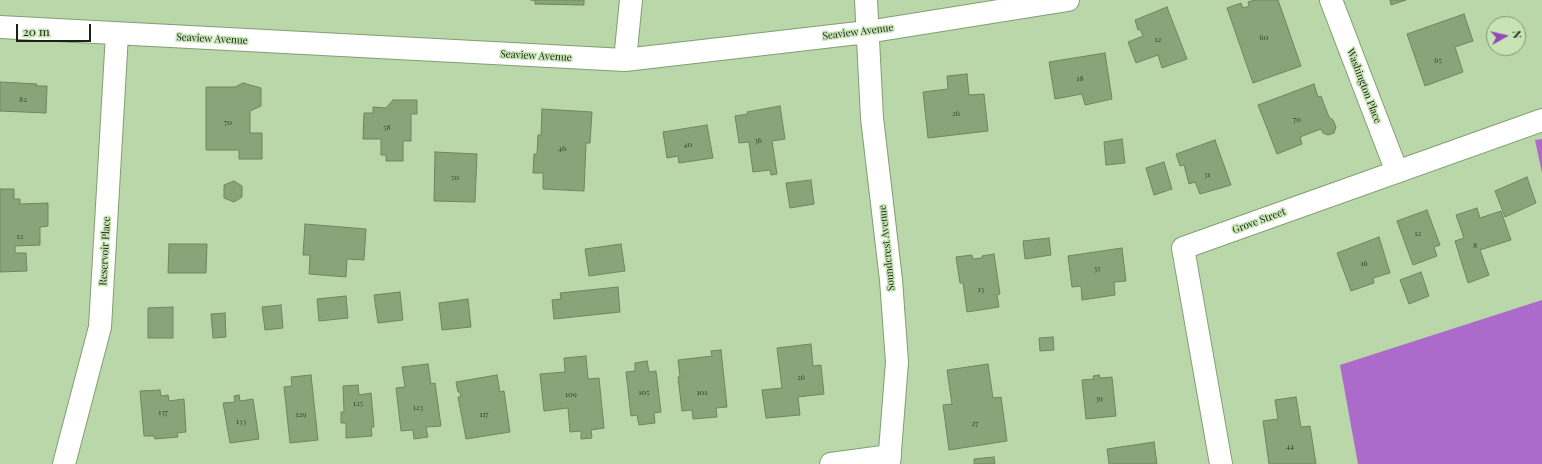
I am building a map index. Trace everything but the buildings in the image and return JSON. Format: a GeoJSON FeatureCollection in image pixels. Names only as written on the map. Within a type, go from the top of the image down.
{"type":"FeatureCollection","features":[{"type":"Feature","properties":{"kind":"street"},"geometry":{"type":"LineString","coordinates":[[625,60],[631,0]]}},
{"type":"Feature","properties":{"kind":"street","name":"Soundcrest Avenue"},"geometry":{"type":"LineString","coordinates":[[866,0],[872,118],[891,280],[897,362],[890,460]]}},
{"type":"Feature","properties":{"kind":"street","name":"Seaview Avenue"},"geometry":{"type":"LineString","coordinates":[[0,27],[625,60],[867,32],[1068,0]]}},
{"type":"Feature","properties":{"kind":"street","name":"Washington Place"},"geometry":{"type":"LineString","coordinates":[[1331,0],[1397,172]]}},
{"type":"Feature","properties":{"kind":"street","name":"Reservoir Place"},"geometry":{"type":"LineString","coordinates":[[64,464],[100,327],[118,34]]}},
{"type":"Feature","properties":{"kind":"street","name":"Grove Street"},"geometry":{"type":"LineString","coordinates":[[1221,464],[1183,248],[1542,120]]}},
{"type":"Feature","properties":{"kind":"street"},"geometry":{"type":"LineString","coordinates":[[831,464],[890,460]]}},
{"type":"Feature","properties":{"kind":"shaded area"},"geometry":{"type":"Polygon","coordinates":[[[1542,139],[1542,173],[1535,140],[1542,139]]]}},
{"type":"Feature","properties":{"kind":"shaded area"},"geometry":{"type":"Polygon","coordinates":[[[1542,300],[1542,464],[1358,464],[1340,365],[1542,300]]]}}]}
